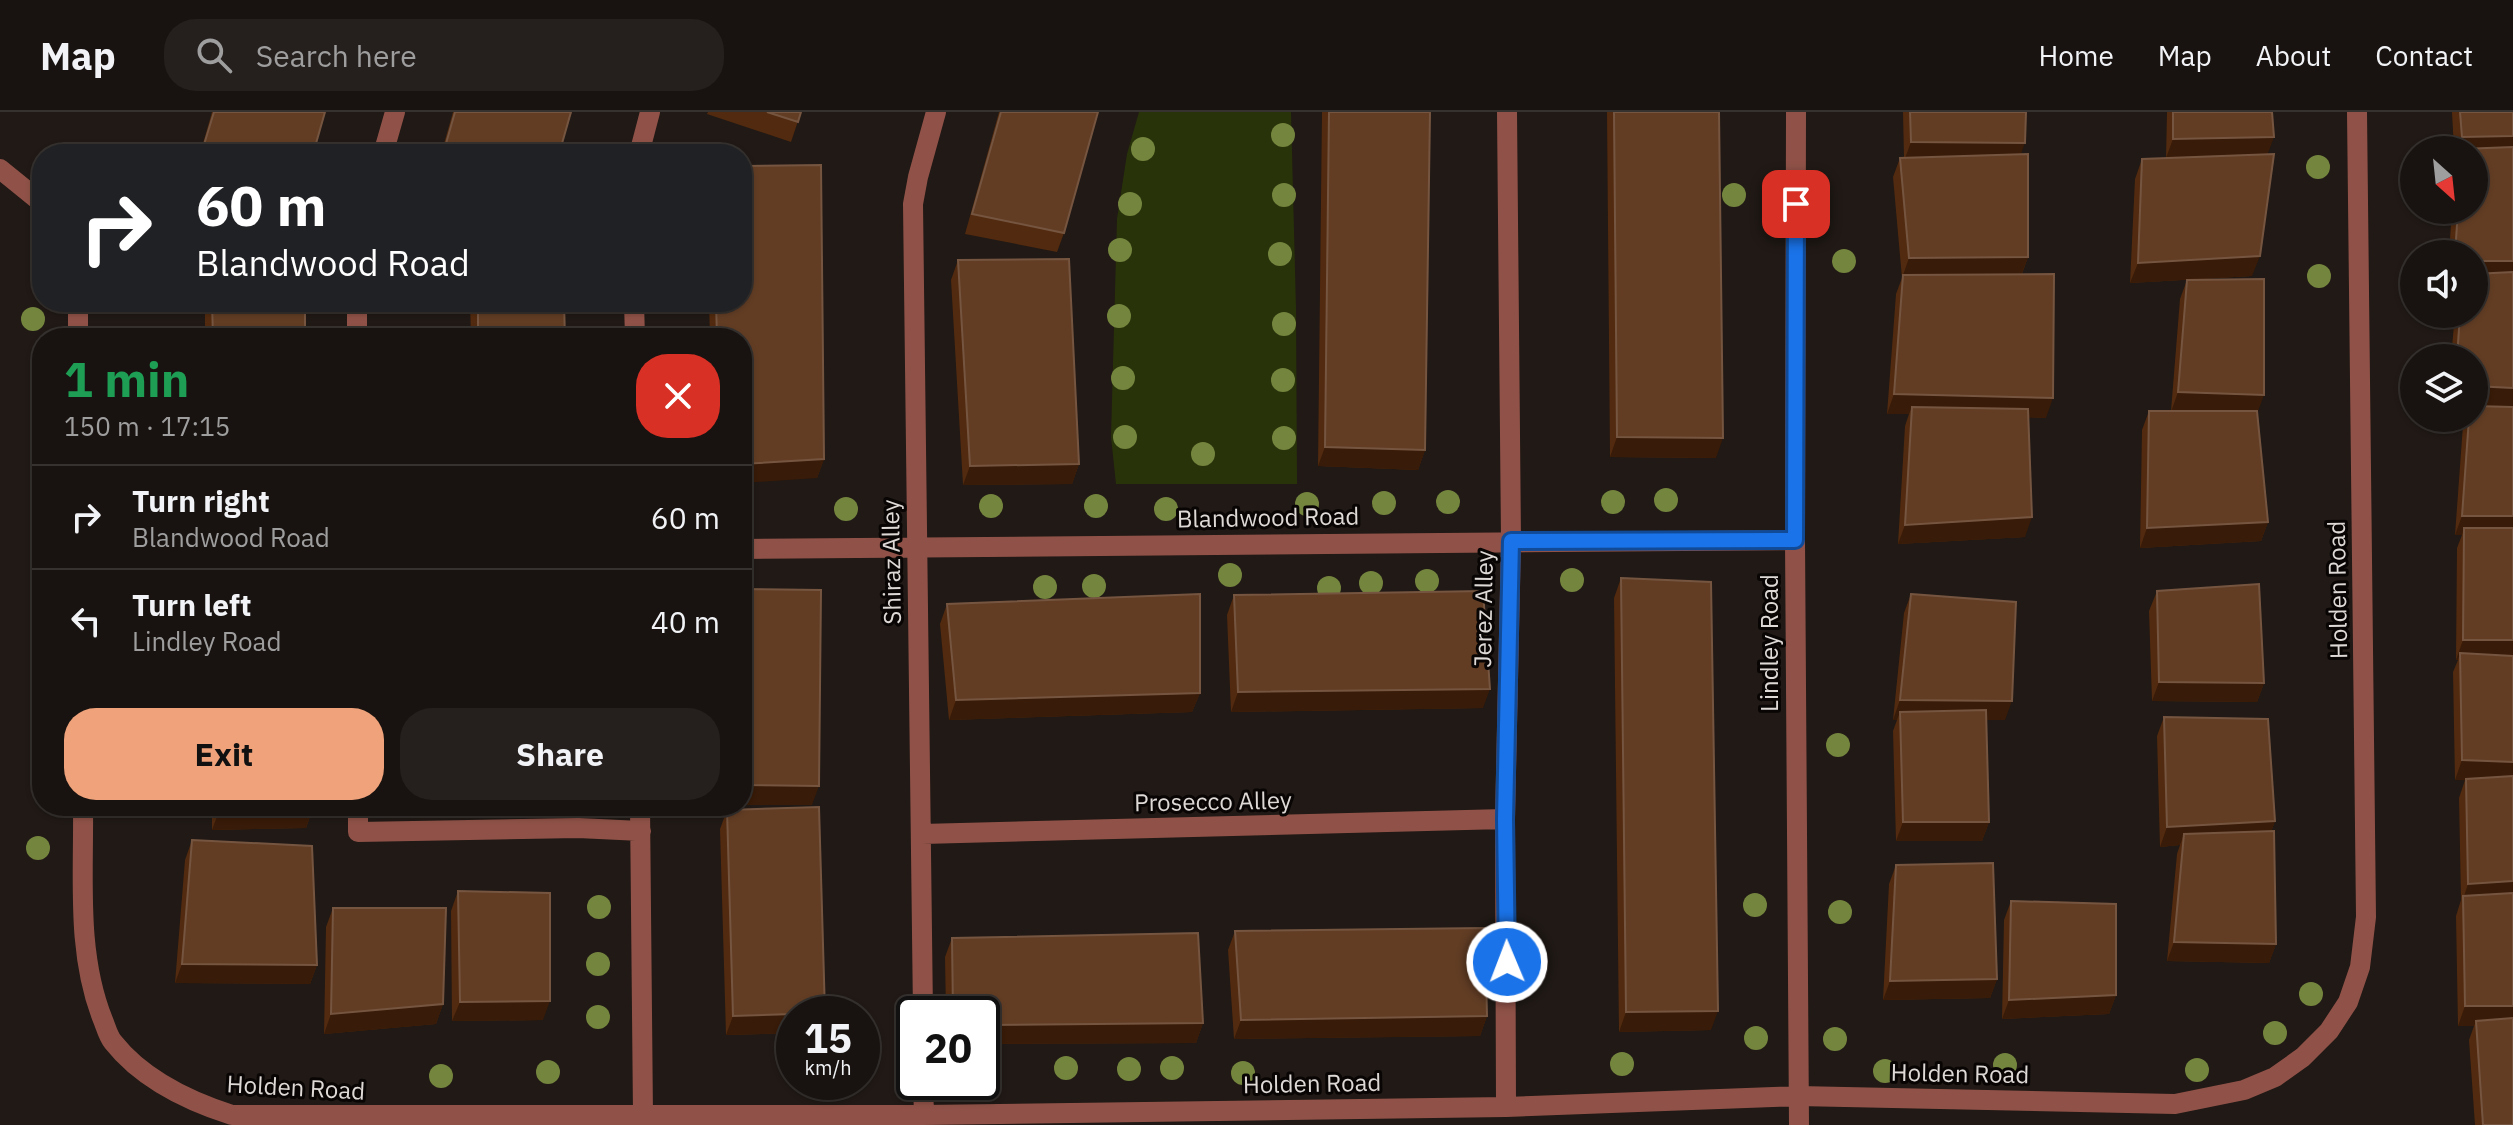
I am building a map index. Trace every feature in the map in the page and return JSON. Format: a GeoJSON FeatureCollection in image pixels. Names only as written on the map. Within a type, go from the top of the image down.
{"type":"FeatureCollection","features":[{"type":"Feature","properties":{"kind":"street"},"geometry":{"type":"LineString","coordinates":[[386,144],[395,112]]}},
{"type":"Feature","properties":{"kind":"street"},"geometry":{"type":"LineString","coordinates":[[642,144],[650,112]]}},
{"type":"Feature","properties":{"kind":"street","name":"Shiraz Alley"},"geometry":{"type":"LineString","coordinates":[[923,996],[913,204],[936,112]]}},
{"type":"Feature","properties":{"kind":"street","name":"Jerez Alley"},"geometry":{"type":"LineString","coordinates":[[1506,1107],[1505,819],[1511,541],[1507,112]]}},
{"type":"Feature","properties":{"kind":"street","name":"Lindley Road"},"geometry":{"type":"LineString","coordinates":[[1796,112],[1799,1125]]}},
{"type":"Feature","properties":{"kind":"street","name":"Holden Road"},"geometry":{"type":"LineString","coordinates":[[83,816],[85,947],[95,1000],[111,1041],[151,1078],[193,1102],[232,1115],[924,1115],[1506,1107],[1798,1096],[2175,1104],[2244,1090],[2275,1077],[2303,1057],[2329,1031],[2348,1002],[2360,967],[2366,917],[2357,112]]}},
{"type":"Feature","properties":{"kind":"street"},"geometry":{"type":"LineString","coordinates":[[0,169],[32,195]]}},
{"type":"Feature","properties":{"kind":"street","name":"Blandwood Road"},"geometry":{"type":"LineString","coordinates":[[752,549],[1795,540]]}},
{"type":"Feature","properties":{"kind":"street"},"geometry":{"type":"LineString","coordinates":[[358,816],[358,832],[578,828],[641,831]]}},
{"type":"Feature","properties":{"kind":"street"},"geometry":{"type":"LineString","coordinates":[[640,816],[643,1116]]}},
{"type":"Feature","properties":{"kind":"street","name":"Prosecco Alley"},"geometry":{"type":"LineString","coordinates":[[922,834],[1505,819]]}},
{"type":"Feature","properties":{"kind":"street"},"geometry":{"type":"LineString","coordinates":[[924,1100],[924,1115]]}},
{"type":"Feature","properties":{"kind":"green space"},"geometry":{"type":"Polygon","coordinates":[[[1139,112],[1291,112],[1297,484],[1116,484],[1111,437],[1117,219],[1127,154],[1139,112]]]}},
{"type":"Feature","properties":{"kind":"building"},"geometry":{"type":"Polygon","coordinates":[[[214,112],[325,112],[316,144],[204,144],[214,112]]]}},
{"type":"Feature","properties":{"kind":"building"},"geometry":{"type":"Polygon","coordinates":[[[455,112],[571,112],[562,144],[446,144],[455,112]]]}},
{"type":"Feature","properties":{"kind":"building"},"geometry":{"type":"Polygon","coordinates":[[[767,112],[801,112],[798,122],[767,112]]]}},
{"type":"Feature","properties":{"kind":"building"},"geometry":{"type":"Polygon","coordinates":[[[1001,112],[1098,112],[1064,233],[972,214],[1001,112]]]}},
{"type":"Feature","properties":{"kind":"building"},"geometry":{"type":"Polygon","coordinates":[[[1329,112],[1430,112],[1425,450],[1325,447],[1329,112]]]}},
{"type":"Feature","properties":{"kind":"building"},"geometry":{"type":"Polygon","coordinates":[[[1614,112],[1719,112],[1723,438],[1617,437],[1614,112]]]}},
{"type":"Feature","properties":{"kind":"building"},"geometry":{"type":"Polygon","coordinates":[[[1910,112],[2026,112],[2025,143],[1911,142],[1910,112]]]}},
{"type":"Feature","properties":{"kind":"building"},"geometry":{"type":"Polygon","coordinates":[[[2173,112],[2272,112],[2274,137],[2173,139],[2173,112]]]}},
{"type":"Feature","properties":{"kind":"building"},"geometry":{"type":"Polygon","coordinates":[[[2460,112],[2513,112],[2513,136],[2462,136],[2460,112]]]}},
{"type":"Feature","properties":{"kind":"building"},"geometry":{"type":"Polygon","coordinates":[[[2513,147],[2513,261],[2488,261],[2488,240],[2456,240],[2457,224],[2488,224],[2488,148],[2513,147]]]}},
{"type":"Feature","properties":{"kind":"building"},"geometry":{"type":"Polygon","coordinates":[[[2028,154],[2028,257],[1909,258],[1900,158],[2028,154]]]}},
{"type":"Feature","properties":{"kind":"building"},"geometry":{"type":"Polygon","coordinates":[[[2274,154],[2260,256],[2138,263],[2142,159],[2274,154]]]}},
{"type":"Feature","properties":{"kind":"building"},"geometry":{"type":"Polygon","coordinates":[[[821,165],[824,459],[752,463],[752,328],[717,328],[716,312],[752,312],[752,166],[821,165]]]}},
{"type":"Feature","properties":{"kind":"building"},"geometry":{"type":"Polygon","coordinates":[[[1069,259],[1079,464],[970,466],[958,260],[1069,259]]]}},
{"type":"Feature","properties":{"kind":"building"},"geometry":{"type":"Polygon","coordinates":[[[2513,272],[2513,388],[2488,387],[2488,344],[2458,344],[2459,328],[2488,328],[2488,273],[2513,272]]]}},
{"type":"Feature","properties":{"kind":"building"},"geometry":{"type":"Polygon","coordinates":[[[2054,274],[2053,398],[1894,394],[1903,275],[2054,274]]]}},
{"type":"Feature","properties":{"kind":"building"},"geometry":{"type":"Polygon","coordinates":[[[2264,279],[2264,395],[2178,392],[2187,280],[2264,279]]]}},
{"type":"Feature","properties":{"kind":"building"},"geometry":{"type":"Polygon","coordinates":[[[212,312],[305,312],[305,328],[213,328],[212,312]]]}},
{"type":"Feature","properties":{"kind":"building"},"geometry":{"type":"Polygon","coordinates":[[[478,312],[564,312],[565,328],[478,328],[478,312]]]}},
{"type":"Feature","properties":{"kind":"building"},"geometry":{"type":"Polygon","coordinates":[[[2488,406],[2513,407],[2513,516],[2462,516],[2468,432],[2488,432],[2488,406]]]}},
{"type":"Feature","properties":{"kind":"building"},"geometry":{"type":"Polygon","coordinates":[[[1912,407],[2028,409],[2032,517],[1905,525],[1912,407]]]}},
{"type":"Feature","properties":{"kind":"building"},"geometry":{"type":"Polygon","coordinates":[[[2149,411],[2257,411],[2268,522],[2147,528],[2149,411]]]}},
{"type":"Feature","properties":{"kind":"building"},"geometry":{"type":"Polygon","coordinates":[[[2464,528],[2513,528],[2513,640],[2463,640],[2464,528]]]}},
{"type":"Feature","properties":{"kind":"building"},"geometry":{"type":"Polygon","coordinates":[[[1621,578],[1711,582],[1718,1011],[1626,1012],[1621,578]]]}},
{"type":"Feature","properties":{"kind":"building"},"geometry":{"type":"Polygon","coordinates":[[[2259,584],[2264,683],[2159,682],[2157,591],[2259,584]]]}},
{"type":"Feature","properties":{"kind":"building"},"geometry":{"type":"Polygon","coordinates":[[[752,589],[821,590],[819,786],[752,785],[752,589]]]}},
{"type":"Feature","properties":{"kind":"building"},"geometry":{"type":"Polygon","coordinates":[[[1483,591],[1490,689],[1238,692],[1234,595],[1483,591]]]}},
{"type":"Feature","properties":{"kind":"building"},"geometry":{"type":"Polygon","coordinates":[[[1200,594],[1200,693],[956,700],[947,604],[1200,594]]]}},
{"type":"Feature","properties":{"kind":"building"},"geometry":{"type":"Polygon","coordinates":[[[1911,594],[2016,602],[2012,701],[1900,700],[1911,594]]]}},
{"type":"Feature","properties":{"kind":"building"},"geometry":{"type":"Polygon","coordinates":[[[2460,653],[2513,656],[2513,762],[2462,760],[2460,653]]]}},
{"type":"Feature","properties":{"kind":"building"},"geometry":{"type":"Polygon","coordinates":[[[1986,710],[1989,822],[1903,822],[1900,712],[1986,710]]]}},
{"type":"Feature","properties":{"kind":"building"},"geometry":{"type":"Polygon","coordinates":[[[2164,717],[2268,719],[2275,821],[2167,827],[2164,717]]]}},
{"type":"Feature","properties":{"kind":"building"},"geometry":{"type":"Polygon","coordinates":[[[2513,776],[2513,881],[2468,884],[2466,779],[2513,776]]]}},
{"type":"Feature","properties":{"kind":"building"},"geometry":{"type":"Polygon","coordinates":[[[819,807],[825,996],[776,996],[776,1015],[733,1016],[727,816],[752,816],[752,809],[819,807]]]}},
{"type":"Feature","properties":{"kind":"building"},"geometry":{"type":"Polygon","coordinates":[[[2274,831],[2276,944],[2174,942],[2184,834],[2274,831]]]}},
{"type":"Feature","properties":{"kind":"building"},"geometry":{"type":"Polygon","coordinates":[[[192,840],[312,846],[317,965],[182,964],[192,840]]]}},
{"type":"Feature","properties":{"kind":"building"},"geometry":{"type":"Polygon","coordinates":[[[1993,863],[1997,979],[1890,981],[1896,865],[1993,863]]]}},
{"type":"Feature","properties":{"kind":"building"},"geometry":{"type":"Polygon","coordinates":[[[458,891],[550,893],[550,1001],[460,1002],[458,891]]]}},
{"type":"Feature","properties":{"kind":"building"},"geometry":{"type":"Polygon","coordinates":[[[2513,893],[2513,1006],[2465,1006],[2463,896],[2513,893]]]}},
{"type":"Feature","properties":{"kind":"building"},"geometry":{"type":"Polygon","coordinates":[[[2011,901],[2116,904],[2116,995],[2009,1000],[2011,901]]]}},
{"type":"Feature","properties":{"kind":"building"},"geometry":{"type":"Polygon","coordinates":[[[333,908],[446,908],[443,1004],[331,1014],[333,908]]]}},
{"type":"Feature","properties":{"kind":"building"},"geometry":{"type":"Polygon","coordinates":[[[1485,928],[1487,1016],[1241,1020],[1235,931],[1485,928]]]}},
{"type":"Feature","properties":{"kind":"building"},"geometry":{"type":"Polygon","coordinates":[[[1198,933],[1203,1023],[1000,1025],[1000,996],[953,996],[952,938],[1198,933]]]}},
{"type":"Feature","properties":{"kind":"building"},"geometry":{"type":"Polygon","coordinates":[[[2513,1018],[2513,1125],[2483,1125],[2476,1021],[2513,1018]]]}},
{"type":"Feature","properties":{"kind":"route"},"geometry":{"type":"LineString","coordinates":[[1507,962],[1505,819],[1511,541],[1795,540],[1796,204]]}}]}
